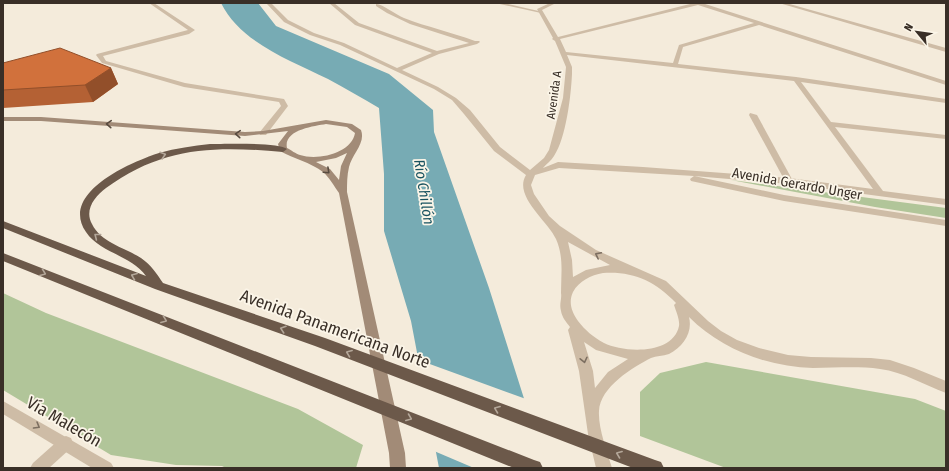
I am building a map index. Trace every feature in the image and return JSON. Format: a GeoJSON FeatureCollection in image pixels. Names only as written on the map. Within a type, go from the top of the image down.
{"type":"FeatureCollection","features":[{"type":"Feature","properties":{"kind":"highway"},"geometry":{"type":"LineString","coordinates":[[159,286],[145,267],[107,243],[90,230],[85,223],[85,208],[96,192],[118,174],[132,167],[178,150],[225,145],[283,149]]}},
{"type":"Feature","properties":{"kind":"highway","name":"Avenida Panamericana Norte"},"geometry":{"type":"LineString","coordinates":[[3,224],[159,286],[320,342],[655,468]]}},
{"type":"Feature","properties":{"kind":"highway"},"geometry":{"type":"LineString","coordinates":[[3,257],[534,468]]}},
{"type":"Feature","properties":{"kind":"main road"},"geometry":{"type":"LineString","coordinates":[[3,119],[41,119],[245,134],[263,133],[326,122],[346,124],[358,131],[360,136],[358,142],[348,157],[343,170],[343,192],[397,453],[398,468]]}},
{"type":"Feature","properties":{"kind":"main road"},"geometry":{"type":"LineString","coordinates":[[305,126],[296,129],[284,139],[282,144],[283,149],[295,156],[304,158],[326,158],[337,155],[353,147],[358,142]]}},
{"type":"Feature","properties":{"kind":"main road"},"geometry":{"type":"LineString","coordinates":[[304,158],[327,171],[343,192]]}},
{"type":"Feature","properties":{"kind":"main road"},"geometry":{"type":"LineString","coordinates":[[390,468],[397,453]]}},
{"type":"Feature","properties":{"kind":"street"},"geometry":{"type":"LineString","coordinates":[[151,3],[192,30],[187,33],[99,56],[104,62],[184,85],[282,100],[285,106],[263,133]]}},
{"type":"Feature","properties":{"kind":"street"},"geometry":{"type":"LineString","coordinates":[[268,3],[286,20],[312,34],[342,44],[436,88],[454,100],[468,112],[497,149],[531,174],[527,183],[528,193],[540,211],[554,226],[583,247],[651,278],[666,287],[712,330],[732,342],[777,359],[798,362],[873,363],[906,370],[946,387]]}},
{"type":"Feature","properties":{"kind":"street"},"geometry":{"type":"LineString","coordinates":[[331,3],[357,24],[438,53]]}},
{"type":"Feature","properties":{"kind":"street"},"geometry":{"type":"LineString","coordinates":[[497,3],[541,12],[539,9],[554,3]]}},
{"type":"Feature","properties":{"kind":"street"},"geometry":{"type":"LineString","coordinates":[[555,39],[698,3],[946,83]]}},
{"type":"Feature","properties":{"kind":"street"},"geometry":{"type":"LineString","coordinates":[[781,3],[946,50]]}},
{"type":"Feature","properties":{"kind":"street"},"geometry":{"type":"LineString","coordinates":[[378,5],[398,19],[477,42],[438,53],[397,70]]}},
{"type":"Feature","properties":{"kind":"street","name":"Avenida A"},"geometry":{"type":"LineString","coordinates":[[531,174],[551,155],[562,122],[570,68],[541,12]]}},
{"type":"Feature","properties":{"kind":"street"},"geometry":{"type":"LineString","coordinates":[[675,65],[681,46],[759,23]]}},
{"type":"Feature","properties":{"kind":"street"},"geometry":{"type":"LineString","coordinates":[[562,53],[796,80],[946,101]]}},
{"type":"Feature","properties":{"kind":"street"},"geometry":{"type":"LineString","coordinates":[[796,80],[879,192]]}},
{"type":"Feature","properties":{"kind":"street"},"geometry":{"type":"LineString","coordinates":[[753,115],[789,181]]}},
{"type":"Feature","properties":{"kind":"street"},"geometry":{"type":"LineString","coordinates":[[828,124],[946,138]]}},
{"type":"Feature","properties":{"kind":"street","name":"Avenida Gerardo Unger"},"geometry":{"type":"LineString","coordinates":[[531,174],[558,165],[643,170],[789,181],[946,202]]}},
{"type":"Feature","properties":{"kind":"street","name":"Avenida Gerardo Unger"},"geometry":{"type":"LineString","coordinates":[[643,170],[784,198],[946,223]]}},
{"type":"Feature","properties":{"kind":"street"},"geometry":{"type":"LineString","coordinates":[[554,226],[566,249],[568,271],[565,308],[582,352],[593,409],[595,434],[604,468]]}},
{"type":"Feature","properties":{"kind":"street"},"geometry":{"type":"LineString","coordinates":[[566,294],[573,283],[584,274],[616,268],[634,271]]}},
{"type":"Feature","properties":{"kind":"street"},"geometry":{"type":"LineString","coordinates":[[593,409],[597,395],[616,371],[647,356],[666,350],[679,340],[685,327],[685,313],[678,299]]}},
{"type":"Feature","properties":{"kind":"street"},"geometry":{"type":"LineString","coordinates":[[571,323],[584,338],[603,349],[625,355],[647,356]]}},
{"type":"Feature","properties":{"kind":"street","name":"Vía Malecón"},"geometry":{"type":"LineString","coordinates":[[3,407],[106,468]]}},
{"type":"Feature","properties":{"kind":"street"},"geometry":{"type":"LineString","coordinates":[[38,468],[66,443]]}},
{"type":"Feature","properties":{"kind":"green space"},"geometry":{"type":"Polygon","coordinates":[[[731,180],[946,208],[946,218],[875,207],[731,180]]]}},
{"type":"Feature","properties":{"kind":"green space"},"geometry":{"type":"Polygon","coordinates":[[[3,293],[46,313],[298,409],[363,445],[356,468],[226,468],[222,466],[176,465],[111,455],[3,390],[3,293]]]}},
{"type":"Feature","properties":{"kind":"green space"},"geometry":{"type":"Polygon","coordinates":[[[706,362],[915,399],[946,411],[946,468],[726,468],[640,436],[640,392],[660,373],[706,362]]]}},
{"type":"Feature","properties":{"kind":"water","name":"Río Chillón"},"geometry":{"type":"Polygon","coordinates":[[[221,3],[258,3],[276,26],[389,74],[433,110],[434,132],[489,288],[546,468],[439,468],[411,321],[384,231],[384,174],[379,108],[347,89],[283,57],[254,40],[230,17],[221,3]]]}},
{"type":"Feature","properties":{"kind":"pier"},"geometry":{"type":"Polygon","coordinates":[[[416,359],[526,399],[548,468],[474,468],[434,451],[416,359]]]}},
{"type":"Feature","properties":{"kind":"building"},"geometry":{"type":"Polygon","coordinates":[[[60,48],[111,68],[85,85],[3,90],[3,63],[60,48]]]}}]}
